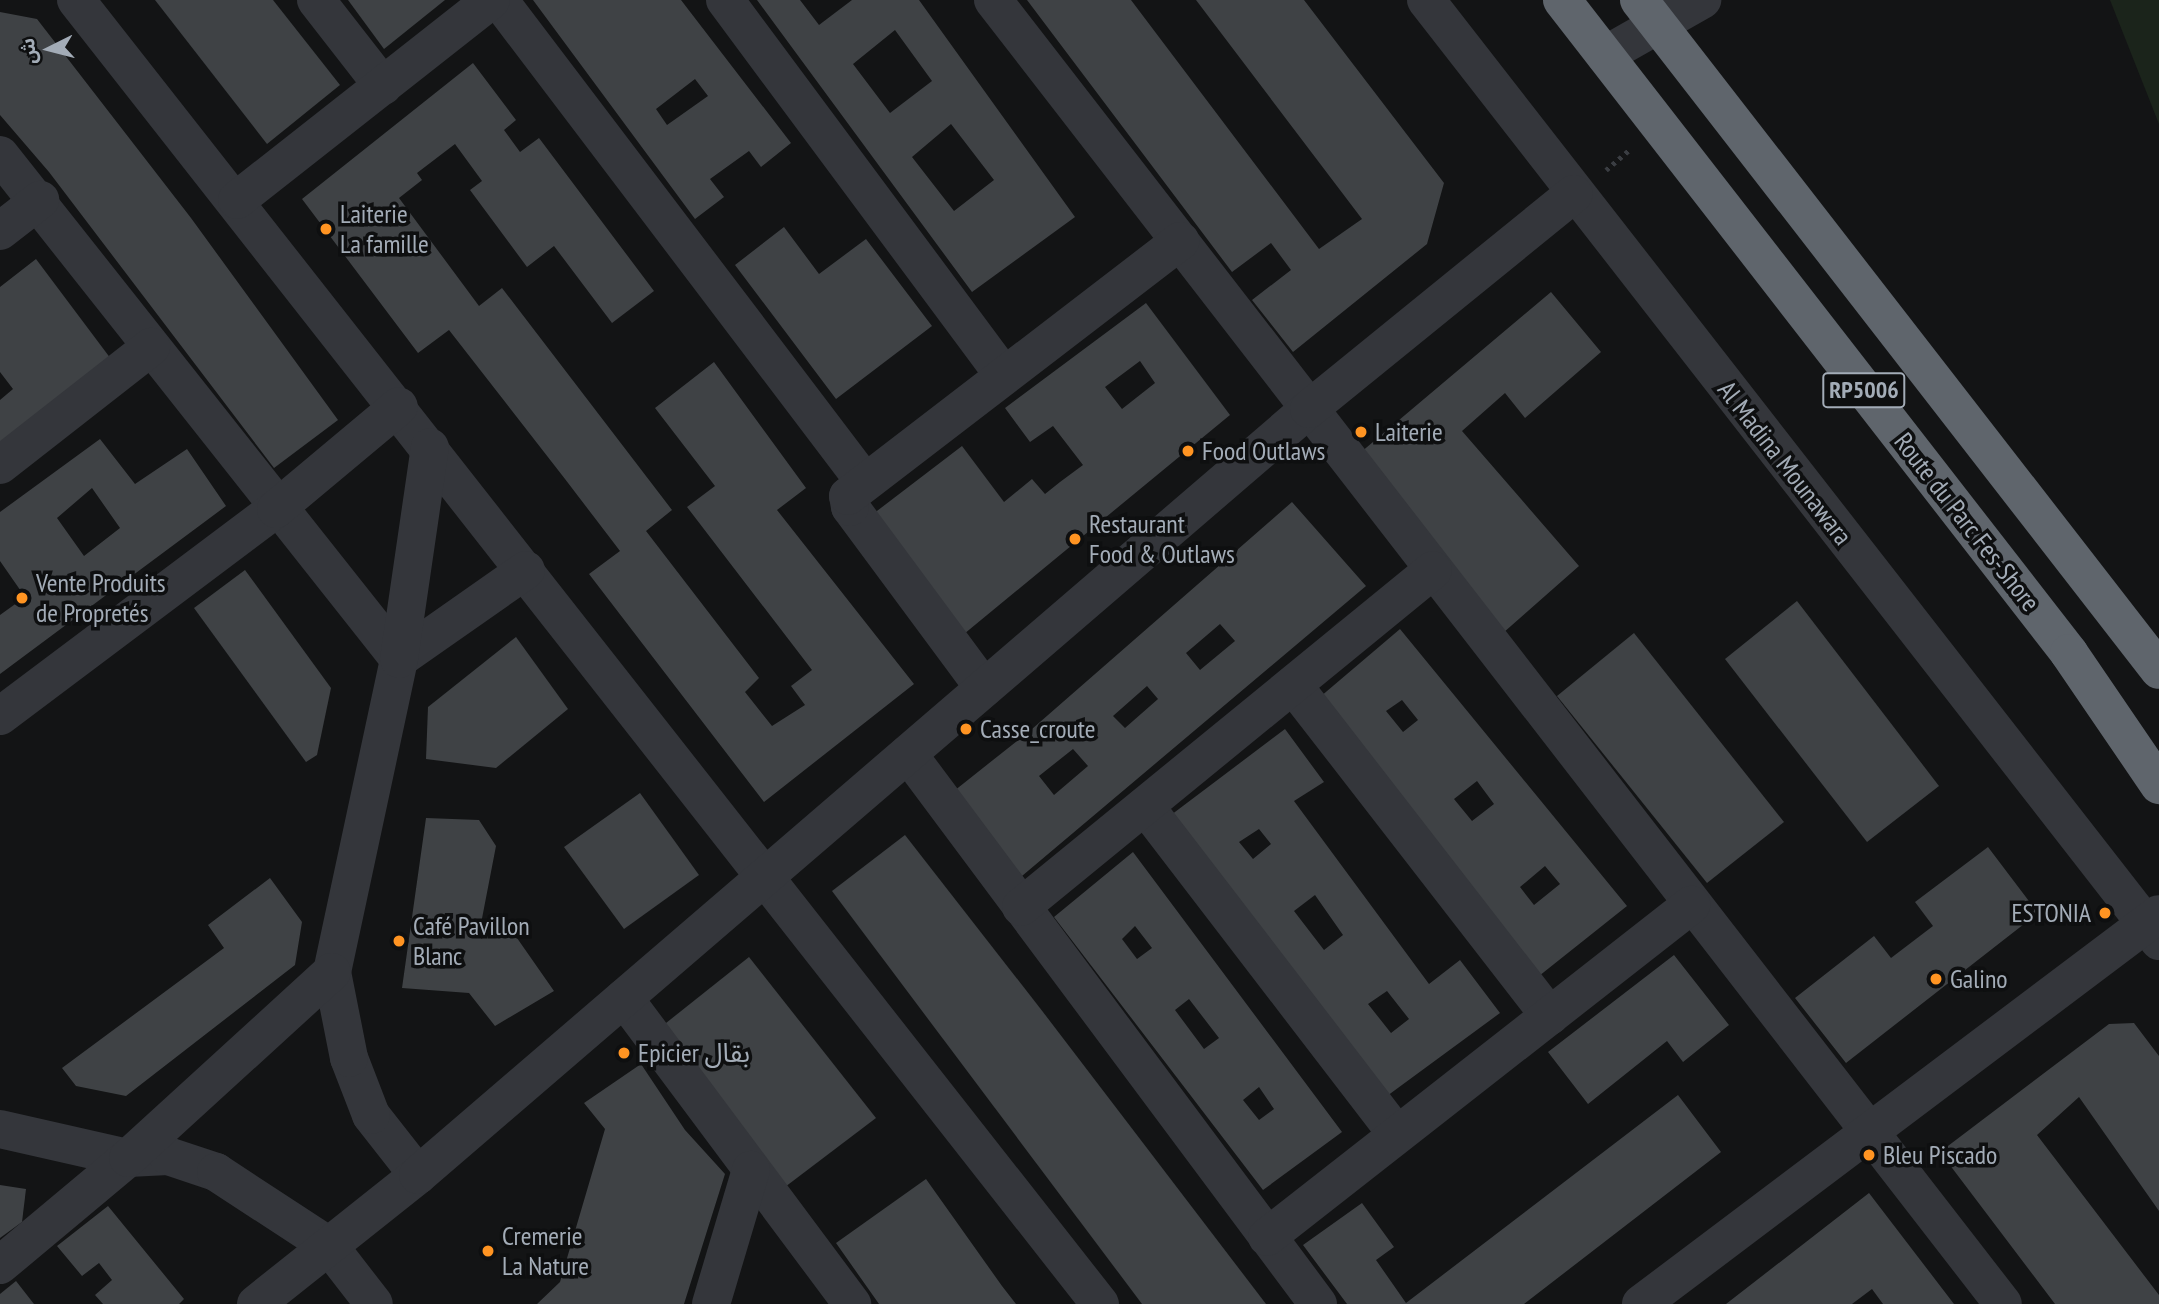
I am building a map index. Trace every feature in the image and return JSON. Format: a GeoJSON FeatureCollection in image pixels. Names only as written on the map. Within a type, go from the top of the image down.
{"type":"FeatureCollection","features":[{"type":"Feature","properties":{"kind":"highway","name":"Route du Parc Fes-Shore"},"geometry":{"type":"LineString","coordinates":[[1575,4],[1605,55],[2068,653],[2159,785]]}},
{"type":"Feature","properties":{"kind":"highway","name":"RP5006"},"geometry":{"type":"LineString","coordinates":[[1649,12],[2159,670]]}},
{"type":"Feature","properties":{"kind":"street"},"geometry":{"type":"LineString","coordinates":[[76,0],[399,406],[1100,1304]]}},
{"type":"Feature","properties":{"kind":"street"},"geometry":{"type":"LineString","coordinates":[[316,0],[383,86]]}},
{"type":"Feature","properties":{"kind":"street"},"geometry":{"type":"LineString","coordinates":[[237,200],[491,0]]}},
{"type":"Feature","properties":{"kind":"street"},"geometry":{"type":"LineString","coordinates":[[499,0],[864,481]]}},
{"type":"Feature","properties":{"kind":"street"},"geometry":{"type":"LineString","coordinates":[[725,0],[1004,375]]}},
{"type":"Feature","properties":{"kind":"street"},"geometry":{"type":"LineString","coordinates":[[993,0],[2003,1304]]}},
{"type":"Feature","properties":{"kind":"street","name":"Al Madina Mounawara"},"geometry":{"type":"LineString","coordinates":[[1426,0],[1574,194],[2155,926]]}},
{"type":"Feature","properties":{"kind":"street"},"geometry":{"type":"LineString","coordinates":[[1605,55],[1649,12],[1702,0]]}},
{"type":"Feature","properties":{"kind":"street"},"geometry":{"type":"LineString","coordinates":[[0,155],[40,200],[276,509],[399,659]]}},
{"type":"Feature","properties":{"kind":"street"},"geometry":{"type":"LineString","coordinates":[[256,1304],[418,1175],[1309,409],[1574,194]]}},
{"type":"Feature","properties":{"kind":"street"},"geometry":{"type":"LineString","coordinates":[[0,230],[40,200]]}},
{"type":"Feature","properties":{"kind":"street"},"geometry":{"type":"LineString","coordinates":[[984,688],[850,507],[848,496],[864,481],[1180,241]]}},
{"type":"Feature","properties":{"kind":"street"},"geometry":{"type":"LineString","coordinates":[[0,465],[151,347]]}},
{"type":"Feature","properties":{"kind":"street"},"geometry":{"type":"LineString","coordinates":[[0,716],[276,509],[399,406]]}},
{"type":"Feature","properties":{"kind":"street"},"geometry":{"type":"LineString","coordinates":[[418,1175],[371,1115],[349,1058],[332,972],[399,659],[430,446]]}},
{"type":"Feature","properties":{"kind":"street"},"geometry":{"type":"LineString","coordinates":[[399,659],[526,570]]}},
{"type":"Feature","properties":{"kind":"street"},"geometry":{"type":"LineString","coordinates":[[1021,907],[1433,570]]}},
{"type":"Feature","properties":{"kind":"street"},"geometry":{"type":"LineString","coordinates":[[1293,685],[1550,1016]]}},
{"type":"Feature","properties":{"kind":"street"},"geometry":{"type":"LineString","coordinates":[[908,754],[1318,1304]]}},
{"type":"Feature","properties":{"kind":"street"},"geometry":{"type":"LineString","coordinates":[[1145,806],[1397,1135]]}},
{"type":"Feature","properties":{"kind":"street"},"geometry":{"type":"LineString","coordinates":[[1267,1237],[1692,905]]}},
{"type":"Feature","properties":{"kind":"street"},"geometry":{"type":"LineString","coordinates":[[1642,1304],[1869,1132],[2155,926]]}},
{"type":"Feature","properties":{"kind":"street"},"geometry":{"type":"LineString","coordinates":[[0,1265],[128,1158],[332,972]]}},
{"type":"Feature","properties":{"kind":"street"},"geometry":{"type":"LineString","coordinates":[[624,998],[852,1304]]}},
{"type":"Feature","properties":{"kind":"street"},"geometry":{"type":"LineString","coordinates":[[0,1129],[128,1158],[168,1156],[216,1172],[328,1246],[374,1304]]}},
{"type":"Feature","properties":{"kind":"street"},"geometry":{"type":"LineString","coordinates":[[711,1304],[751,1170]]}},
{"type":"Feature","properties":{"kind":"path"},"geometry":{"type":"LineString","coordinates":[[1610,166],[1638,143]]}},
{"type":"Feature","properties":{"kind":"shaded area"},"geometry":{"type":"Polygon","coordinates":[[[2110,0],[2159,0],[2159,124],[2110,0]]]}},
{"type":"Feature","properties":{"kind":"building"},"geometry":{"type":"Polygon","coordinates":[[[155,0],[273,0],[340,85],[267,144],[155,0]]]}},
{"type":"Feature","properties":{"kind":"building"},"geometry":{"type":"Polygon","coordinates":[[[348,0],[445,0],[384,49],[348,0]]]}},
{"type":"Feature","properties":{"kind":"building"},"geometry":{"type":"Polygon","coordinates":[[[533,0],[681,0],[791,143],[761,167],[749,151],[710,179],[724,197],[695,219],[533,0]],[[695,79],[656,109],[667,125],[708,96],[695,79]]]}},
{"type":"Feature","properties":{"kind":"building"},"geometry":{"type":"Polygon","coordinates":[[[757,0],[800,0],[819,25],[852,0],[919,0],[1075,217],[972,292],[757,0]],[[895,30],[853,64],[890,113],[932,81],[895,30]],[[951,124],[912,157],[954,211],[994,180],[951,124]]]}},
{"type":"Feature","properties":{"kind":"building"},"geometry":{"type":"Polygon","coordinates":[[[1027,0],[1131,0],[1319,249],[1362,219],[1196,0],[1304,0],[1444,183],[1427,244],[1293,352],[1252,300],[1291,270],[1271,243],[1232,272],[1027,0]]]}},
{"type":"Feature","properties":{"kind":"building"},"geometry":{"type":"Polygon","coordinates":[[[0,12],[37,19],[191,218],[338,420],[274,468],[49,172],[0,115],[0,12]]]}},
{"type":"Feature","properties":{"kind":"building"},"geometry":{"type":"Polygon","coordinates":[[[473,63],[516,120],[504,130],[520,152],[539,138],[654,291],[612,323],[554,246],[527,267],[470,190],[482,181],[455,144],[417,173],[422,180],[399,198],[479,306],[502,288],[672,510],[646,531],[759,678],[745,692],[772,726],[805,705],[791,686],[812,670],[687,507],[715,486],[655,408],[714,362],[806,488],[777,510],[914,684],[764,802],[589,574],[620,551],[565,479],[449,330],[418,353],[302,199],[473,63]]]}},
{"type":"Feature","properties":{"kind":"building"},"geometry":{"type":"Polygon","coordinates":[[[784,227],[819,274],[866,239],[932,326],[836,399],[735,265],[784,227]]]}},
{"type":"Feature","properties":{"kind":"building"},"geometry":{"type":"Polygon","coordinates":[[[36,259],[114,363],[0,450],[0,400],[13,389],[0,372],[0,287],[36,259]]]}},
{"type":"Feature","properties":{"kind":"building"},"geometry":{"type":"Polygon","coordinates":[[[1551,292],[1601,352],[1525,418],[1505,393],[1462,431],[1579,566],[1503,633],[1354,458],[1551,292]]]}},
{"type":"Feature","properties":{"kind":"building"},"geometry":{"type":"Polygon","coordinates":[[[1146,303],[1230,415],[964,634],[873,514],[962,446],[1004,502],[1032,479],[1045,494],[1083,465],[1053,426],[1030,442],[1005,408],[1146,303]],[[1140,361],[1105,387],[1122,409],[1155,383],[1140,361]]]}},
{"type":"Feature","properties":{"kind":"building"},"geometry":{"type":"Polygon","coordinates":[[[100,439],[135,484],[187,449],[226,506],[0,674],[0,615],[25,597],[0,561],[0,512],[100,439]],[[92,488],[57,518],[84,556],[120,528],[92,488]]]}},
{"type":"Feature","properties":{"kind":"building"},"geometry":{"type":"Polygon","coordinates":[[[1292,502],[1366,586],[1022,876],[954,791],[1032,729],[1292,502]],[[1220,624],[1186,653],[1200,670],[1235,641],[1220,624]],[[1147,686],[1113,716],[1125,728],[1158,699],[1147,686]],[[1073,749],[1039,776],[1054,795],[1088,766],[1073,749]]]}},
{"type":"Feature","properties":{"kind":"building"},"geometry":{"type":"Polygon","coordinates":[[[245,570],[331,688],[317,755],[306,762],[194,608],[245,570]]]}},
{"type":"Feature","properties":{"kind":"building"},"geometry":{"type":"Polygon","coordinates":[[[1797,601],[1939,786],[1867,842],[1725,659],[1797,601]]]}},
{"type":"Feature","properties":{"kind":"building"},"geometry":{"type":"Polygon","coordinates":[[[1400,629],[1627,906],[1539,976],[1320,697],[1400,629]],[[1402,700],[1386,711],[1403,732],[1418,720],[1402,700]],[[1477,781],[1454,799],[1472,821],[1494,804],[1477,781]],[[1545,866],[1520,887],[1534,905],[1560,884],[1545,866]]]}},
{"type":"Feature","properties":{"kind":"building"},"geometry":{"type":"Polygon","coordinates":[[[1634,633],[1784,822],[1707,883],[1557,696],[1634,633]]]}},
{"type":"Feature","properties":{"kind":"building"},"geometry":{"type":"Polygon","coordinates":[[[516,637],[568,709],[496,768],[426,759],[428,707],[516,637]]]}},
{"type":"Feature","properties":{"kind":"building"},"geometry":{"type":"Polygon","coordinates":[[[1285,729],[1324,782],[1294,801],[1429,984],[1460,960],[1500,1013],[1387,1096],[1171,815],[1285,729]],[[1259,829],[1239,842],[1253,859],[1271,844],[1259,829]],[[1315,895],[1294,911],[1324,950],[1343,935],[1315,895]],[[1387,991],[1368,1004],[1391,1033],[1409,1019],[1387,991]]]}},
{"type":"Feature","properties":{"kind":"building"},"geometry":{"type":"Polygon","coordinates":[[[640,793],[699,875],[624,929],[564,847],[640,793]]]}},
{"type":"Feature","properties":{"kind":"building"},"geometry":{"type":"Polygon","coordinates":[[[426,818],[479,820],[496,846],[479,934],[517,938],[554,991],[495,1026],[469,993],[402,988],[426,818]]]}},
{"type":"Feature","properties":{"kind":"building"},"geometry":{"type":"Polygon","coordinates":[[[905,835],[1266,1304],[1142,1304],[832,891],[905,835]]]}},
{"type":"Feature","properties":{"kind":"building"},"geometry":{"type":"Polygon","coordinates":[[[1988,847],[2038,913],[1846,1063],[1795,998],[1874,936],[1891,958],[1933,926],[1915,902],[1988,847]]]}},
{"type":"Feature","properties":{"kind":"building"},"geometry":{"type":"Polygon","coordinates":[[[1133,852],[1342,1132],[1263,1190],[1054,917],[1133,852]],[[1135,926],[1122,939],[1137,959],[1152,948],[1135,926]],[[1189,999],[1175,1010],[1204,1049],[1219,1038],[1189,999]],[[1259,1087],[1243,1100],[1259,1120],[1274,1109],[1259,1087]]]}},
{"type":"Feature","properties":{"kind":"building"},"geometry":{"type":"Polygon","coordinates":[[[270,878],[302,922],[295,965],[126,1096],[76,1086],[62,1068],[224,948],[208,925],[270,878]]]}},
{"type":"Feature","properties":{"kind":"building"},"geometry":{"type":"Polygon","coordinates":[[[1674,955],[1729,1025],[1683,1062],[1667,1041],[1588,1104],[1548,1052],[1674,955]]]}},
{"type":"Feature","properties":{"kind":"building"},"geometry":{"type":"Polygon","coordinates":[[[749,957],[876,1118],[785,1187],[661,1027],[749,957]]]}},
{"type":"Feature","properties":{"kind":"building"},"geometry":{"type":"Polygon","coordinates":[[[2134,1023],[2159,1056],[2159,1211],[2079,1097],[2037,1135],[2159,1295],[2159,1304],[2055,1304],[1940,1152],[2109,1024],[2134,1023]]]}},
{"type":"Feature","properties":{"kind":"building"},"geometry":{"type":"Polygon","coordinates":[[[641,1064],[685,1130],[725,1174],[684,1304],[537,1304],[560,1282],[605,1129],[584,1103],[641,1064]]]}},
{"type":"Feature","properties":{"kind":"building"},"geometry":{"type":"Polygon","coordinates":[[[1678,1095],[1721,1152],[1524,1304],[1347,1304],[1303,1245],[1362,1203],[1394,1247],[1376,1260],[1406,1303],[1678,1095]]]}},
{"type":"Feature","properties":{"kind":"building"},"geometry":{"type":"Polygon","coordinates":[[[926,1179],[1016,1304],[879,1304],[836,1243],[926,1179]]]}},
{"type":"Feature","properties":{"kind":"building"},"geometry":{"type":"Polygon","coordinates":[[[0,1185],[26,1189],[22,1222],[0,1238],[0,1185]]]}},
{"type":"Feature","properties":{"kind":"building"},"geometry":{"type":"Polygon","coordinates":[[[1869,1193],[1954,1304],[1883,1304],[1872,1289],[1852,1304],[1726,1304],[1869,1193]]]}},
{"type":"Feature","properties":{"kind":"building"},"geometry":{"type":"Polygon","coordinates":[[[108,1206],[184,1299],[179,1304],[103,1304],[95,1295],[112,1280],[99,1263],[82,1276],[57,1246],[108,1206]]]}},
{"type":"Feature","properties":{"kind":"building"},"geometry":{"type":"Polygon","coordinates":[[[16,1281],[34,1304],[0,1304],[0,1294],[16,1281]]]}},
{"type":"Feature","properties":{"kind":"place","name":"Laiterie La famille"},"geometry":{"type":"Point","coordinates":[326,229]}},
{"type":"Feature","properties":{"kind":"place","name":"Laiterie"},"geometry":{"type":"Point","coordinates":[1361,432]}},
{"type":"Feature","properties":{"kind":"place","name":"Food Outlaws"},"geometry":{"type":"Point","coordinates":[1188,451]}},
{"type":"Feature","properties":{"kind":"place","name":"Restaurant Food & Outlaws"},"geometry":{"type":"Point","coordinates":[1075,539]}},
{"type":"Feature","properties":{"kind":"place","name":"Vente Produits de Propretés"},"geometry":{"type":"Point","coordinates":[22,598]}},
{"type":"Feature","properties":{"kind":"place","name":"Casse_croute"},"geometry":{"type":"Point","coordinates":[966,729]}},
{"type":"Feature","properties":{"kind":"place","name":"ESTONIA"},"geometry":{"type":"Point","coordinates":[2105,913]}},
{"type":"Feature","properties":{"kind":"place","name":"Café Pavillon Blanc"},"geometry":{"type":"Point","coordinates":[399,941]}},
{"type":"Feature","properties":{"kind":"place","name":"Galino"},"geometry":{"type":"Point","coordinates":[1936,979]}},
{"type":"Feature","properties":{"kind":"place","name":"Epicier بقال"},"geometry":{"type":"Point","coordinates":[624,1053]}},
{"type":"Feature","properties":{"kind":"place","name":"Bleu Piscado"},"geometry":{"type":"Point","coordinates":[1869,1155]}},
{"type":"Feature","properties":{"kind":"place","name":"Cremerie La Nature"},"geometry":{"type":"Point","coordinates":[488,1251]}}]}
